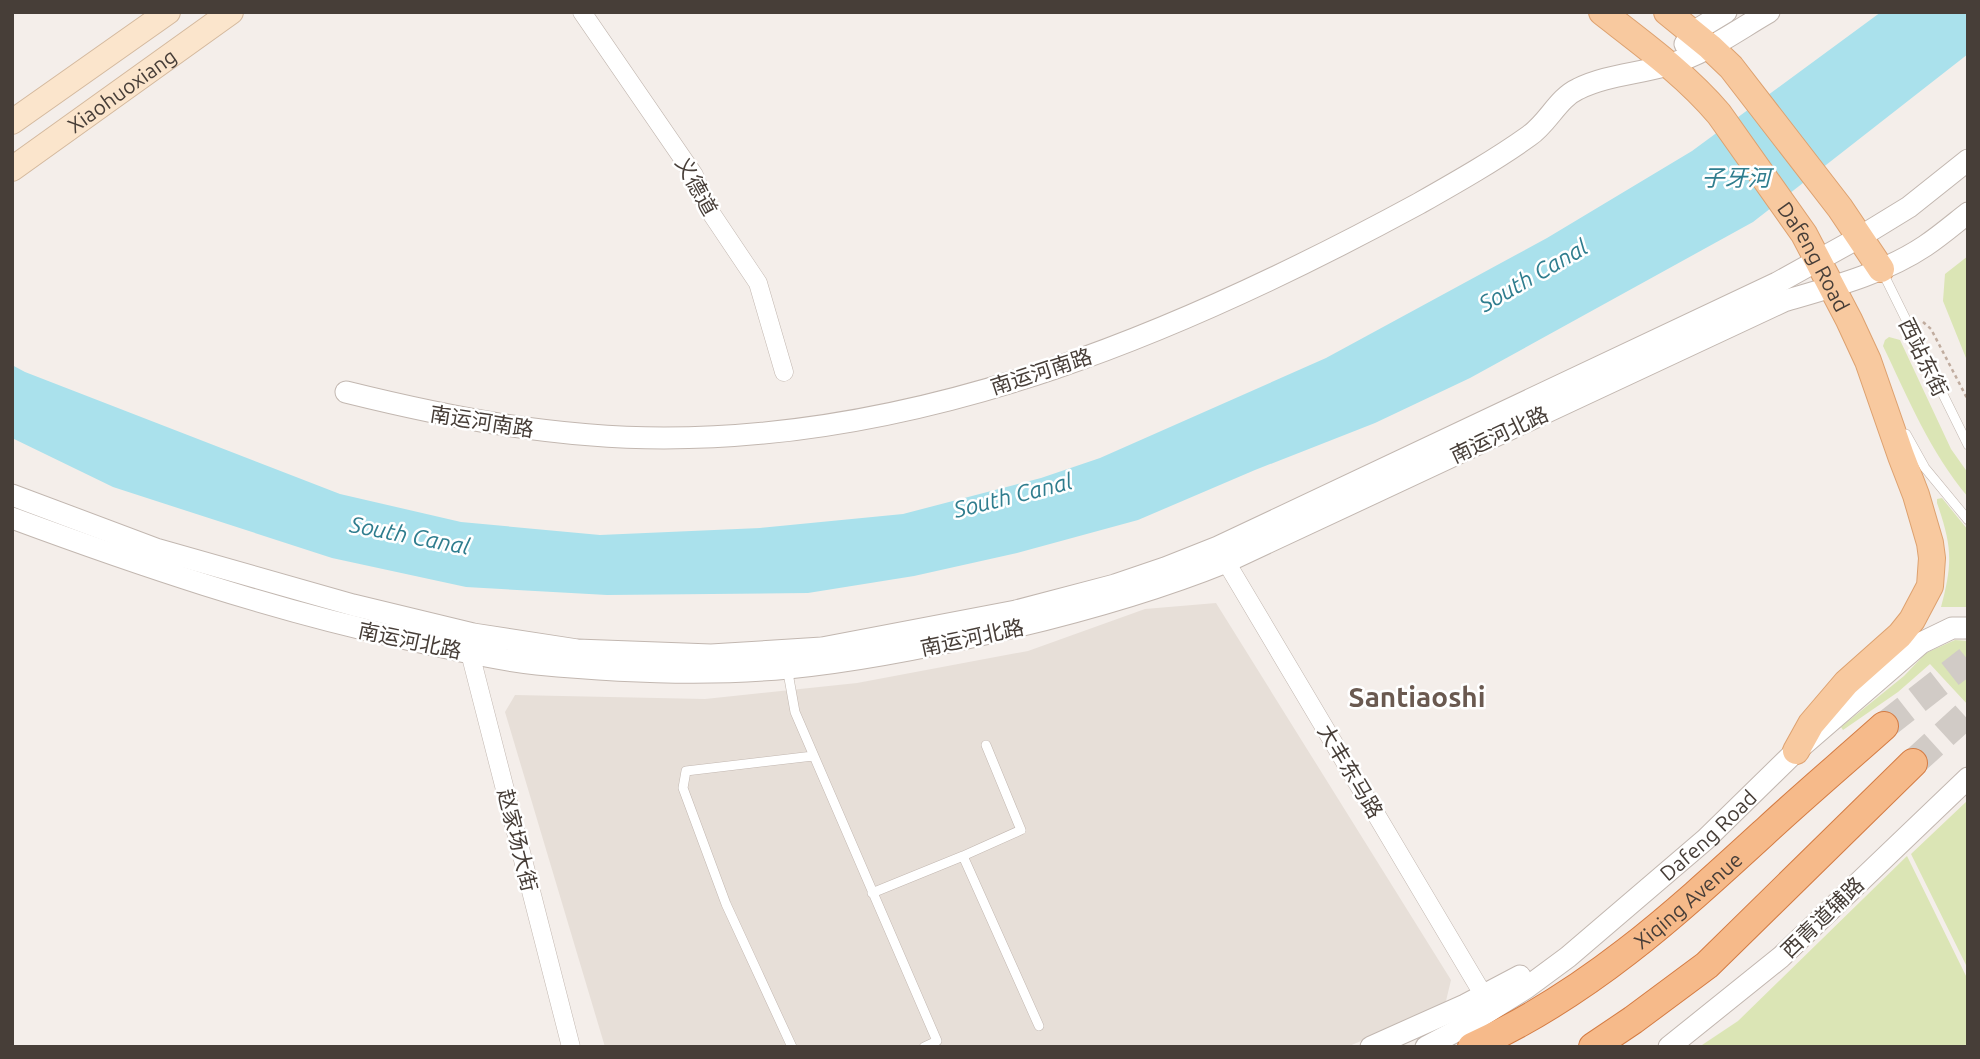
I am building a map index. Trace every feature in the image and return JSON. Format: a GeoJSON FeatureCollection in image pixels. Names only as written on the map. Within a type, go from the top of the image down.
{"type":"FeatureCollection","features":[{"type":"Feature","properties":{"kind":"highway","name":"Xiqing Avenue"},"geometry":{"type":"LineString","coordinates":[[1472,1047],[1518,1026],[1601,972],[1672,917],[1884,726]]}},
{"type":"Feature","properties":{"kind":"highway"},"geometry":{"type":"LineString","coordinates":[[1593,1047],[1707,965],[1913,762]]}},
{"type":"Feature","properties":{"kind":"main road","name":"Xiaohuoxiang"},"geometry":{"type":"LineString","coordinates":[[12,122],[168,12]]}},
{"type":"Feature","properties":{"kind":"main road","name":"Xiaohuoxiang"},"geometry":{"type":"LineString","coordinates":[[12,169],[231,12]]}},
{"type":"Feature","properties":{"kind":"main road","name":"Dafeng Road"},"geometry":{"type":"LineString","coordinates":[[1602,12],[1704,96],[1792,215],[1819,261],[1868,361],[1927,527],[1932,558],[1930,586],[1922,605],[1900,635],[1846,683],[1811,724],[1796,751]]}},
{"type":"Feature","properties":{"kind":"main road","name":"Dafeng Road"},"geometry":{"type":"LineString","coordinates":[[1667,12],[1702,40],[1751,93],[1826,190],[1881,269]]}},
{"type":"Feature","properties":{"kind":"street","name":"义德道"},"geometry":{"type":"LineString","coordinates":[[582,12],[694,175],[707,207],[758,284],[784,372]]}},
{"type":"Feature","properties":{"kind":"street"},"geometry":{"type":"LineString","coordinates":[[1669,65],[1702,40],[1726,12]]}},
{"type":"Feature","properties":{"kind":"street"},"geometry":{"type":"LineString","coordinates":[[1702,40],[1769,12]]}},
{"type":"Feature","properties":{"kind":"street","name":"南运河南路"},"geometry":{"type":"LineString","coordinates":[[346,392],[433,414],[544,431],[664,438],[791,430],[909,410],[1042,374],[1144,335],[1299,266],[1421,202],[1532,135],[1575,90],[1606,79],[1669,65]]}},
{"type":"Feature","properties":{"kind":"street","name":"南运河北路"},"geometry":{"type":"LineString","coordinates":[[1222,554],[1819,261],[1909,207],[1968,160]]}},
{"type":"Feature","properties":{"kind":"street","name":"南运河北路"},"geometry":{"type":"LineString","coordinates":[[12,518],[89,547],[322,621],[471,643],[785,660],[1016,611],[1222,554],[1784,301],[1831,288],[1881,269],[1925,246],[1968,213]]}},
{"type":"Feature","properties":{"kind":"street","name":"南运河北路"},"geometry":{"type":"LineString","coordinates":[[12,495],[156,549],[353,605],[471,643]]}},
{"type":"Feature","properties":{"kind":"street","name":"大丰东马路"},"geometry":{"type":"LineString","coordinates":[[1222,554],[1484,996]]}},
{"type":"Feature","properties":{"kind":"street"},"geometry":{"type":"LineString","coordinates":[[1796,751],[1921,643],[1952,628],[1968,628]]}},
{"type":"Feature","properties":{"kind":"street","name":"赵家场大街"},"geometry":{"type":"LineString","coordinates":[[471,643],[571,1047]]}},
{"type":"Feature","properties":{"kind":"street","name":"Dafeng Road"},"geometry":{"type":"LineString","coordinates":[[1614,917],[1706,839],[1796,751]]}},
{"type":"Feature","properties":{"kind":"street","name":"西青道辅路"},"geometry":{"type":"LineString","coordinates":[[1669,1047],[1781,957],[1968,778]]}},
{"type":"Feature","properties":{"kind":"street"},"geometry":{"type":"LineString","coordinates":[[1371,1047],[1484,996],[1614,917]]}},
{"type":"Feature","properties":{"kind":"street"},"geometry":{"type":"LineString","coordinates":[[1426,1047],[1526,988],[1568,957],[1614,917]]}},
{"type":"Feature","properties":{"kind":"lane","name":"西站东街"},"geometry":{"type":"LineString","coordinates":[[1881,269],[1968,445]]}},
{"type":"Feature","properties":{"kind":"lane"},"geometry":{"type":"LineString","coordinates":[[1868,361],[1915,452],[1968,520]]}},
{"type":"Feature","properties":{"kind":"lane"},"geometry":{"type":"LineString","coordinates":[[785,660],[795,712],[937,1041],[924,1047]]}},
{"type":"Feature","properties":{"kind":"lane"},"geometry":{"type":"LineString","coordinates":[[872,893],[1021,830],[986,745]]}},
{"type":"Feature","properties":{"kind":"lane"},"geometry":{"type":"LineString","coordinates":[[792,1047],[726,904],[683,788],[686,771],[813,755]]}},
{"type":"Feature","properties":{"kind":"lane"},"geometry":{"type":"LineString","coordinates":[[962,856],[1039,1026]]}},
{"type":"Feature","properties":{"kind":"path"},"geometry":{"type":"LineString","coordinates":[[1922,321],[1931,329],[1968,400]]}},
{"type":"Feature","properties":{"kind":"shaded area"},"geometry":{"type":"Polygon","coordinates":[[[1216,603],[1451,980],[1445,1005],[1347,1047],[605,1047],[505,712],[515,695],[705,699],[857,683],[1028,651],[1145,609],[1216,603]]]}},
{"type":"Feature","properties":{"kind":"green space"},"geometry":{"type":"Polygon","coordinates":[[[1968,256],[1968,363],[1943,301],[1945,274],[1968,256]]]}},
{"type":"Feature","properties":{"kind":"green space"},"geometry":{"type":"Polygon","coordinates":[[[1889,337],[1900,340],[1951,449],[1968,473],[1968,497],[1942,462],[1911,405],[1883,346],[1889,337]]]}},
{"type":"Feature","properties":{"kind":"green space"},"geometry":{"type":"Polygon","coordinates":[[[1942,498],[1968,530],[1968,607],[1941,607],[1949,566],[1946,531],[1937,503],[1937,499],[1942,498]]]}},
{"type":"Feature","properties":{"kind":"green space"},"geometry":{"type":"Polygon","coordinates":[[[1955,640],[1968,641],[1968,705],[1930,664],[1898,692],[1843,730],[1841,727],[1904,676],[1926,653],[1955,640]]]}},
{"type":"Feature","properties":{"kind":"green space"},"geometry":{"type":"Polygon","coordinates":[[[1968,800],[1968,969],[1911,854],[1968,800]]]}},
{"type":"Feature","properties":{"kind":"green space"},"geometry":{"type":"Polygon","coordinates":[[[1907,856],[1968,980],[1968,1047],[1699,1047],[1738,1021],[1907,856]]]}},
{"type":"Feature","properties":{"kind":"water","name":"子牙河"},"geometry":{"type":"Polygon","coordinates":[[[1881,12],[1968,12],[1968,54],[1753,222],[1470,378],[1375,423],[1138,520],[1017,553],[914,576],[808,593],[607,595],[466,587],[332,558],[113,487],[12,438],[12,365],[340,494],[461,522],[600,535],[760,528],[903,514],[1041,478],[1100,458],[1326,358],[1547,238],[1692,151],[1881,12]]]}},
{"type":"Feature","properties":{"kind":"tunnel"},"geometry":{"type":"LineString","coordinates":[[1884,726],[1968,660]]}},
{"type":"Feature","properties":{"kind":"tunnel"},"geometry":{"type":"LineString","coordinates":[[1913,763],[1968,713]]}},
{"type":"Feature","properties":{"kind":"district","name":"Santiaoshi"},"geometry":{"type":"Point","coordinates":[1417,696]}},
{"type":"Feature","properties":{"kind":"water label","name":"South Canal"},"geometry":{"type":"Point","coordinates":[1533,275]}},
{"type":"Feature","properties":{"kind":"water label","name":"South Canal"},"geometry":{"type":"Point","coordinates":[1013,495]}},
{"type":"Feature","properties":{"kind":"water label","name":"South Canal"},"geometry":{"type":"Point","coordinates":[410,535]}}]}
